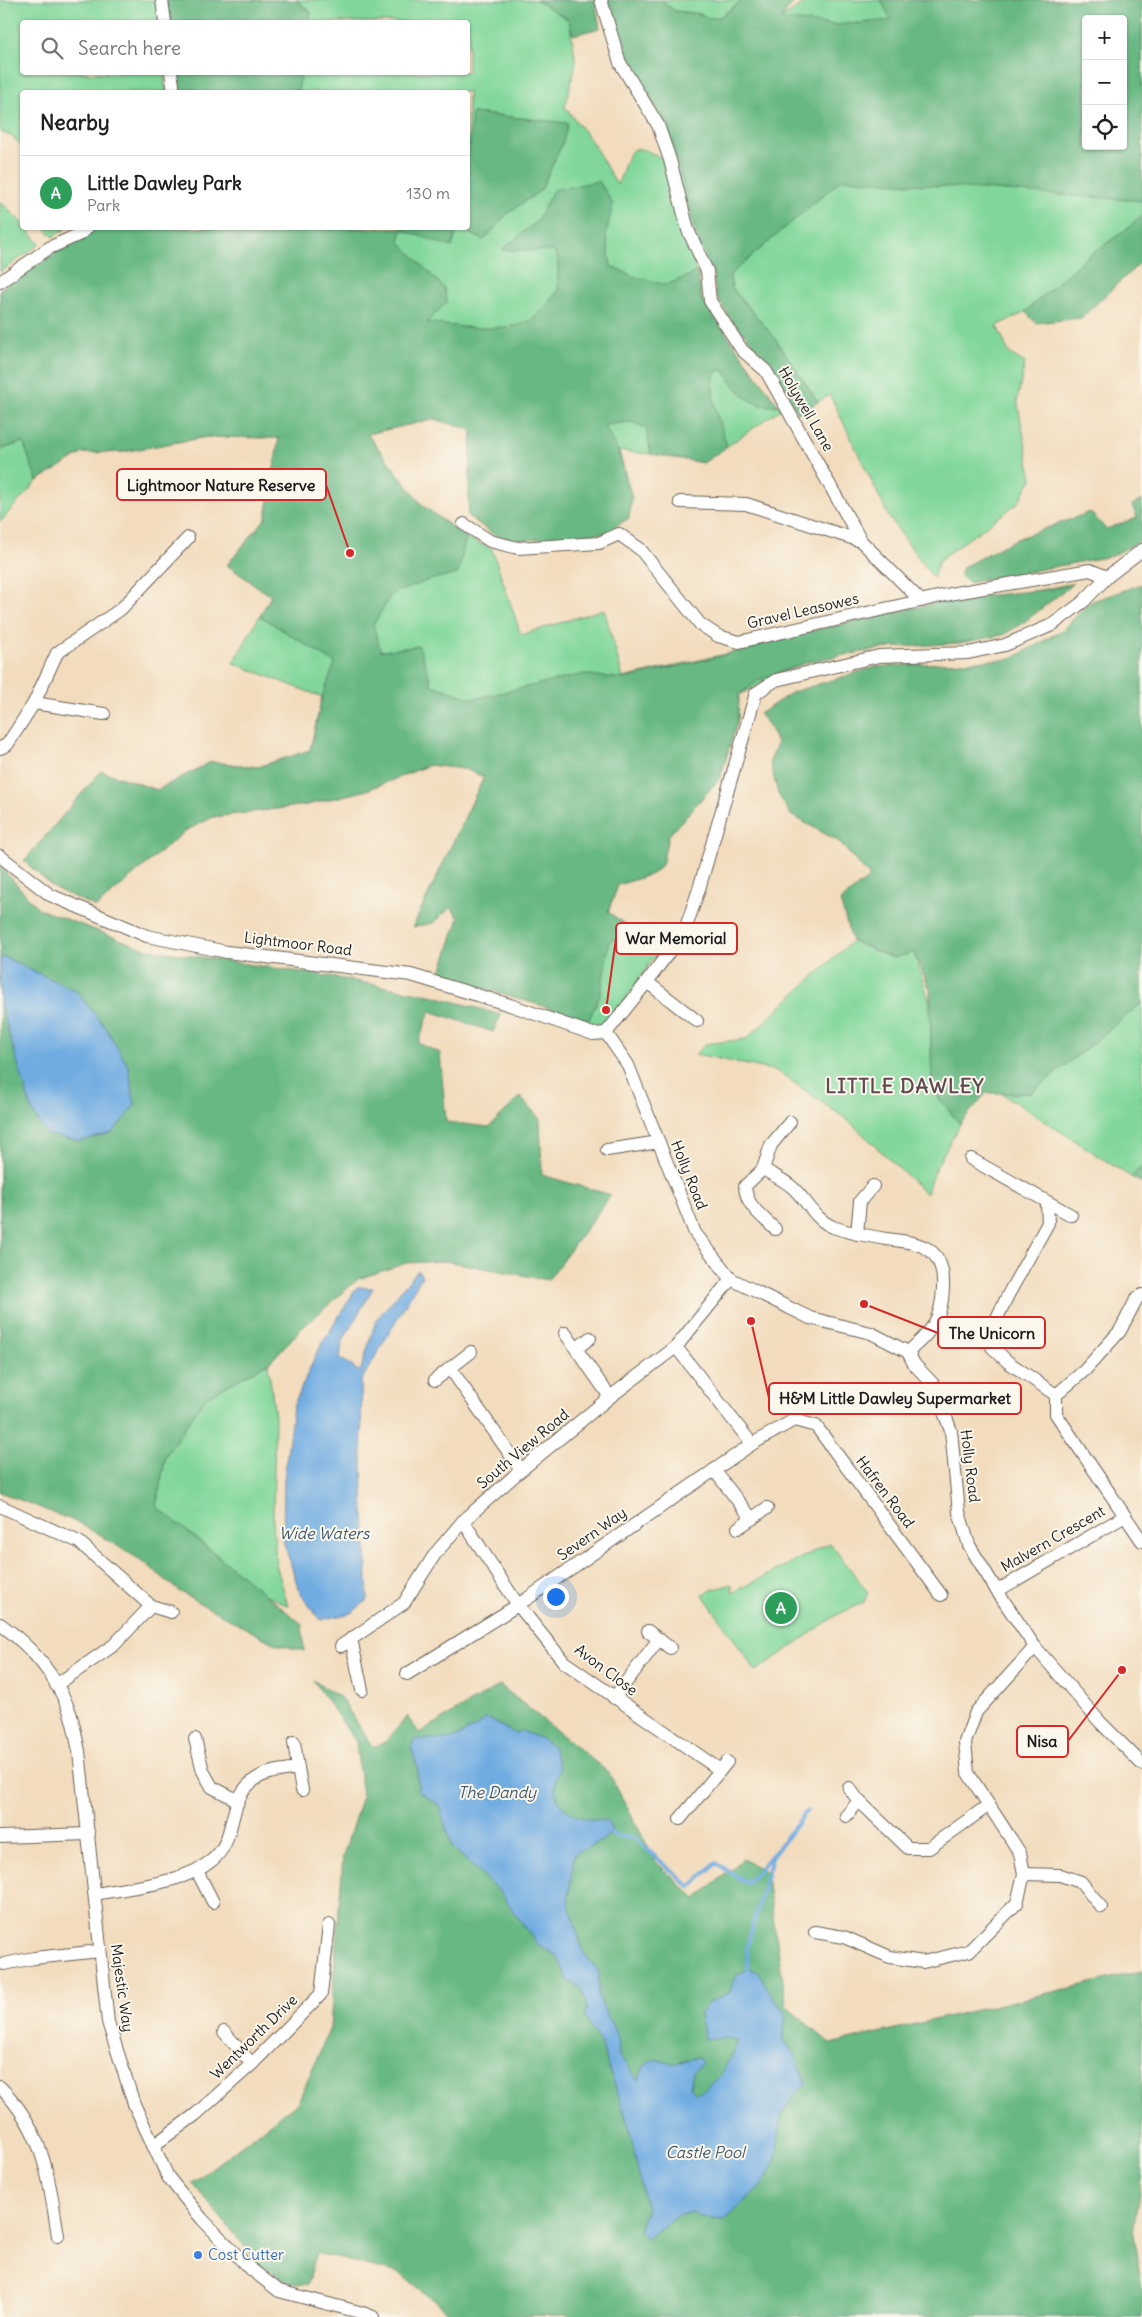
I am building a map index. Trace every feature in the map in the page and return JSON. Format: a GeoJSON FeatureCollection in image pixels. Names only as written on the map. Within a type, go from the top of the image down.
{"type":"FeatureCollection","features":[{"type":"Feature","properties":{"kind":"street"},"geometry":{"type":"LineString","coordinates":[[162,0],[165,20]]}},
{"type":"Feature","properties":{"kind":"street","name":"Holywell Lane"},"geometry":{"type":"LineString","coordinates":[[601,0],[620,63],[658,126],[670,160],[688,230],[707,270],[710,301],[742,350],[766,371],[861,541],[921,601]]}},
{"type":"Feature","properties":{"kind":"street"},"geometry":{"type":"LineString","coordinates":[[171,75],[174,90]]}},
{"type":"Feature","properties":{"kind":"street"},"geometry":{"type":"LineString","coordinates":[[0,282],[50,248],[85,230]]}},
{"type":"Feature","properties":{"kind":"street"},"geometry":{"type":"LineString","coordinates":[[680,502],[746,504],[861,541]]}},
{"type":"Feature","properties":{"kind":"street","name":"Gravel Leasowes"},"geometry":{"type":"LineString","coordinates":[[464,524],[490,541],[518,548],[598,542],[619,534],[640,549],[700,624],[718,636],[739,642],[921,601],[1090,570],[1107,577]]}},
{"type":"Feature","properties":{"kind":"street"},"geometry":{"type":"LineString","coordinates":[[0,748],[7,746],[34,703],[57,653],[122,609],[188,538]]}},
{"type":"Feature","properties":{"kind":"street"},"geometry":{"type":"LineString","coordinates":[[606,1032],[647,982],[685,930],[699,890],[756,693],[776,680],[879,656],[968,653],[1005,645],[1052,625],[1083,602],[1107,577],[1142,550]]}},
{"type":"Feature","properties":{"kind":"street"},"geometry":{"type":"LineString","coordinates":[[34,703],[104,714]]}},
{"type":"Feature","properties":{"kind":"street","name":"Lightmoor Road"},"geometry":{"type":"LineString","coordinates":[[0,856],[50,895],[147,936],[227,952],[412,976],[510,1005],[593,1034],[606,1032]]}},
{"type":"Feature","properties":{"kind":"street"},"geometry":{"type":"LineString","coordinates":[[647,982],[697,1021]]}},
{"type":"Feature","properties":{"kind":"street","name":"Holly Road"},"geometry":{"type":"LineString","coordinates":[[606,1032],[628,1066],[695,1233],[731,1279],[810,1318],[872,1333],[908,1352],[914,1364],[934,1385],[951,1431],[960,1512],[969,1545],[1035,1647],[1100,1722],[1142,1764]]}},
{"type":"Feature","properties":{"kind":"street"},"geometry":{"type":"LineString","coordinates":[[775,1229],[752,1206],[746,1196],[745,1186],[763,1169],[771,1145],[790,1122]]}},
{"type":"Feature","properties":{"kind":"street"},"geometry":{"type":"LineString","coordinates":[[606,1150],[659,1142]]}},
{"type":"Feature","properties":{"kind":"street"},"geometry":{"type":"LineString","coordinates":[[971,1159],[1071,1215]]}},
{"type":"Feature","properties":{"kind":"street"},"geometry":{"type":"LineString","coordinates":[[763,1169],[792,1187],[820,1219],[832,1226],[857,1234],[912,1242],[925,1246],[934,1254],[944,1277],[943,1301],[938,1319],[925,1337],[908,1352]]}},
{"type":"Feature","properties":{"kind":"street"},"geometry":{"type":"LineString","coordinates":[[857,1234],[860,1201],[873,1186]]}},
{"type":"Feature","properties":{"kind":"street"},"geometry":{"type":"LineString","coordinates":[[1047,1202],[1048,1223],[992,1328],[992,1347],[1008,1362],[1056,1396],[1085,1370],[1120,1331],[1137,1298],[1142,1295]]}},
{"type":"Feature","properties":{"kind":"street","name":"South View Road"},"geometry":{"type":"LineString","coordinates":[[341,1646],[404,1603],[436,1554],[463,1521],[521,1470],[610,1397],[676,1347],[731,1279]]}},
{"type":"Feature","properties":{"kind":"street"},"geometry":{"type":"LineString","coordinates":[[565,1333],[610,1397]]}},
{"type":"Feature","properties":{"kind":"street"},"geometry":{"type":"LineString","coordinates":[[576,1349],[590,1338]]}},
{"type":"Feature","properties":{"kind":"street"},"geometry":{"type":"LineString","coordinates":[[676,1347],[752,1444]]}},
{"type":"Feature","properties":{"kind":"street"},"geometry":{"type":"LineString","coordinates":[[435,1380],[472,1352]]}},
{"type":"Feature","properties":{"kind":"street"},"geometry":{"type":"LineString","coordinates":[[450,1368],[521,1470]]}},
{"type":"Feature","properties":{"kind":"street","name":"Malvern Crescent"},"geometry":{"type":"LineString","coordinates":[[1056,1396],[1056,1414],[1142,1541]]}},
{"type":"Feature","properties":{"kind":"street","name":"Severn Way"},"geometry":{"type":"LineString","coordinates":[[407,1674],[518,1605],[752,1444],[794,1420]]}},
{"type":"Feature","properties":{"kind":"street","name":"Hafren Road"},"geometry":{"type":"LineString","coordinates":[[794,1420],[816,1426],[941,1595]]}},
{"type":"Feature","properties":{"kind":"street"},"geometry":{"type":"LineString","coordinates":[[714,1470],[752,1519]]}},
{"type":"Feature","properties":{"kind":"street"},"geometry":{"type":"LineString","coordinates":[[0,1506],[79,1542],[151,1606],[171,1612]]}},
{"type":"Feature","properties":{"kind":"street"},"geometry":{"type":"LineString","coordinates":[[738,1528],[767,1508]]}},
{"type":"Feature","properties":{"kind":"street","name":"Malvern Crescent"},"geometry":{"type":"LineString","coordinates":[[997,1591],[1125,1516]]}},
{"type":"Feature","properties":{"kind":"street","name":"Avon Close"},"geometry":{"type":"LineString","coordinates":[[463,1521],[518,1605],[564,1662],[614,1698],[723,1766],[680,1819]]}},
{"type":"Feature","properties":{"kind":"street"},"geometry":{"type":"LineString","coordinates":[[56,1685],[114,1645],[151,1606]]}},
{"type":"Feature","properties":{"kind":"street","name":"Majestic Way"},"geometry":{"type":"LineString","coordinates":[[0,1624],[22,1640],[48,1670],[69,1710],[79,1751],[108,2022],[134,2104],[168,2177],[202,2219],[247,2266],[279,2291],[363,2312],[374,2317]]}},
{"type":"Feature","properties":{"kind":"street"},"geometry":{"type":"LineString","coordinates":[[648,1631],[670,1648]]}},
{"type":"Feature","properties":{"kind":"street"},"geometry":{"type":"LineString","coordinates":[[352,1639],[362,1690]]}},
{"type":"Feature","properties":{"kind":"street"},"geometry":{"type":"LineString","coordinates":[[614,1698],[659,1639]]}},
{"type":"Feature","properties":{"kind":"street"},"geometry":{"type":"LineString","coordinates":[[815,1932],[844,1937],[890,1957],[923,1962],[969,1951],[1018,1903],[1024,1874],[1020,1853],[968,1773],[965,1742],[976,1712],[1035,1647]]}},
{"type":"Feature","properties":{"kind":"street"},"geometry":{"type":"LineString","coordinates":[[294,1742],[302,1790]]}},
{"type":"Feature","properties":{"kind":"street"},"geometry":{"type":"LineString","coordinates":[[201,1746],[203,1771],[212,1786],[237,1800]]}},
{"type":"Feature","properties":{"kind":"street"},"geometry":{"type":"LineString","coordinates":[[95,1894],[172,1879],[197,1871],[213,1860],[224,1846],[237,1800],[247,1784],[263,1775],[298,1768]]}},
{"type":"Feature","properties":{"kind":"street"},"geometry":{"type":"LineString","coordinates":[[849,1788],[859,1801],[908,1848],[928,1848],[989,1805]]}},
{"type":"Feature","properties":{"kind":"street"},"geometry":{"type":"LineString","coordinates":[[846,1816],[859,1801]]}},
{"type":"Feature","properties":{"kind":"street"},"geometry":{"type":"LineString","coordinates":[[0,1837],[89,1834]]}},
{"type":"Feature","properties":{"kind":"street"},"geometry":{"type":"LineString","coordinates":[[197,1871],[213,1902]]}},
{"type":"Feature","properties":{"kind":"street"},"geometry":{"type":"LineString","coordinates":[[1024,1874],[1060,1875],[1081,1882],[1101,1907]]}},
{"type":"Feature","properties":{"kind":"street","name":"Wentworth Drive"},"geometry":{"type":"LineString","coordinates":[[153,2146],[195,2115],[252,2064],[321,1994],[329,1925]]}},
{"type":"Feature","properties":{"kind":"street"},"geometry":{"type":"LineString","coordinates":[[4,1964],[34,1958],[100,1951]]}},
{"type":"Feature","properties":{"kind":"street"},"geometry":{"type":"LineString","coordinates":[[224,2032],[252,2064]]}},
{"type":"Feature","properties":{"kind":"street"},"geometry":{"type":"LineString","coordinates":[[0,2088],[14,2102],[37,2139],[50,2187],[58,2236]]}},
{"type":"Feature","properties":{"kind":"green space"},"geometry":{"type":"Polygon","coordinates":[[[0,0],[286,0],[311,12],[296,0],[573,0],[569,20],[576,63],[565,107],[592,142],[617,185],[627,158],[635,149],[650,152],[663,159],[675,209],[697,272],[702,300],[781,409],[703,463],[671,456],[619,451],[632,498],[526,540],[468,516],[472,430],[435,419],[367,434],[423,506],[466,537],[492,549],[521,635],[604,609],[623,678],[712,657],[1074,583],[958,639],[813,658],[739,695],[738,719],[720,778],[668,836],[662,865],[652,874],[618,885],[608,912],[659,950],[606,1028],[525,995],[440,975],[459,918],[451,907],[433,923],[413,927],[484,777],[465,769],[429,765],[367,790],[306,805],[213,817],[185,831],[103,901],[54,888],[25,861],[101,771],[157,790],[211,762],[258,767],[310,750],[322,697],[233,663],[271,596],[227,565],[266,518],[279,438],[206,437],[122,452],[83,453],[37,481],[0,522],[0,450],[22,442],[0,293],[57,251],[84,244],[100,230],[470,230],[470,90],[298,90],[300,81],[213,75],[470,75],[470,20],[20,20],[20,75],[164,75],[166,90],[20,90],[20,144],[11,136],[0,132],[0,0]],[[473,113],[472,130],[530,119],[473,113]]]}},
{"type":"Feature","properties":{"kind":"green space"},"geometry":{"type":"Polygon","coordinates":[[[167,0],[296,0],[311,12],[310,20],[170,20],[167,0]]]}},
{"type":"Feature","properties":{"kind":"green space"},"geometry":{"type":"Polygon","coordinates":[[[536,0],[595,0],[600,28],[573,35],[569,20],[536,0]]]}},
{"type":"Feature","properties":{"kind":"green space"},"geometry":{"type":"Polygon","coordinates":[[[608,0],[664,0],[665,4],[675,11],[700,14],[708,18],[720,17],[743,0],[795,0],[781,19],[835,25],[891,20],[881,0],[1142,0],[1142,201],[842,179],[730,275],[732,288],[774,337],[818,402],[798,413],[761,353],[730,318],[716,295],[713,272],[694,225],[667,123],[630,68],[608,0]]]}},
{"type":"Feature","properties":{"kind":"green space"},"geometry":{"type":"Polygon","coordinates":[[[664,0],[743,0],[720,17],[708,18],[700,14],[675,11],[665,4],[664,0]]]}},
{"type":"Feature","properties":{"kind":"green space"},"geometry":{"type":"Polygon","coordinates":[[[811,0],[1142,0],[1142,214],[1127,229],[1083,260],[1025,312],[997,326],[1009,353],[1025,363],[1017,400],[1032,479],[1017,504],[939,560],[933,578],[889,517],[830,395],[818,402],[774,337],[732,288],[707,271],[658,126],[620,63],[654,45],[780,19],[811,0]]]}},
{"type":"Feature","properties":{"kind":"green space"},"geometry":{"type":"Polygon","coordinates":[[[177,75],[301,75],[298,90],[180,90],[177,75]]]}},
{"type":"Feature","properties":{"kind":"green space"},"geometry":{"type":"Polygon","coordinates":[[[472,113],[568,123],[563,142],[541,190],[507,214],[484,240],[462,230],[470,230],[472,113]]]}},
{"type":"Feature","properties":{"kind":"green space"},"geometry":{"type":"Polygon","coordinates":[[[599,181],[613,204],[606,235],[611,266],[633,276],[666,285],[697,272],[702,300],[778,405],[760,405],[753,402],[734,385],[723,370],[716,371],[713,389],[714,399],[727,447],[703,463],[651,454],[646,428],[631,422],[604,425],[618,451],[632,498],[629,518],[605,533],[526,540],[497,537],[468,516],[472,430],[435,419],[367,434],[423,506],[466,537],[458,574],[432,579],[392,594],[373,625],[381,651],[419,646],[432,685],[473,699],[584,674],[623,679],[720,656],[819,629],[954,599],[1052,589],[1074,583],[1023,623],[1003,635],[960,643],[885,648],[811,661],[759,680],[739,695],[738,719],[720,778],[668,836],[662,865],[652,874],[618,885],[608,912],[635,931],[609,942],[601,992],[589,1020],[440,975],[459,918],[451,907],[433,923],[413,927],[484,777],[465,769],[429,765],[367,790],[306,805],[213,817],[185,831],[96,907],[54,888],[24,861],[101,771],[157,790],[211,762],[258,767],[310,750],[322,697],[335,663],[260,616],[271,596],[227,565],[266,518],[279,438],[206,437],[122,452],[83,453],[37,481],[23,442],[0,450],[0,289],[92,230],[402,230],[399,241],[444,288],[447,302],[427,322],[480,328],[521,324],[531,320],[538,314],[558,291],[558,260],[554,251],[502,250],[537,221],[553,190],[599,181]]]}},
{"type":"Feature","properties":{"kind":"green space"},"geometry":{"type":"Polygon","coordinates":[[[0,201],[20,221],[20,230],[28,230],[40,244],[0,272],[0,201]]]}},
{"type":"Feature","properties":{"kind":"green space"},"geometry":{"type":"Polygon","coordinates":[[[1142,214],[1142,261],[1081,318],[1036,323],[1025,312],[1083,260],[1127,229],[1142,214]]]}},
{"type":"Feature","properties":{"kind":"green space"},"geometry":{"type":"Polygon","coordinates":[[[46,230],[63,230],[53,237],[46,230]]]}},
{"type":"Feature","properties":{"kind":"green space"},"geometry":{"type":"Polygon","coordinates":[[[402,230],[457,230],[452,247],[402,230]]]}},
{"type":"Feature","properties":{"kind":"green space"},"geometry":{"type":"Polygon","coordinates":[[[1142,500],[1142,540],[1112,556],[968,583],[960,575],[963,567],[1014,540],[1090,512],[1106,529],[1137,518],[1132,505],[1142,500]]]}},
{"type":"Feature","properties":{"kind":"green space"},"geometry":{"type":"Polygon","coordinates":[[[1142,584],[1142,1003],[1031,1093],[986,1093],[960,1124],[932,1090],[930,989],[914,952],[893,958],[852,941],[840,901],[870,877],[838,841],[791,815],[778,794],[770,762],[777,743],[768,724],[759,714],[793,692],[875,667],[1011,659],[1061,631],[1090,602],[1142,584]]]}},
{"type":"Feature","properties":{"kind":"green space"},"geometry":{"type":"Polygon","coordinates":[[[0,866],[39,909],[146,949],[328,976],[435,996],[501,1015],[493,1032],[430,1011],[418,1043],[440,1053],[446,1122],[489,1127],[520,1097],[540,1119],[542,1175],[611,1195],[548,1280],[446,1261],[407,1263],[358,1279],[301,1329],[270,1362],[205,1398],[166,1455],[156,1506],[302,1624],[304,1651],[273,1643],[205,1606],[179,1591],[144,1562],[79,1523],[0,1492],[0,866]]]}},
{"type":"Feature","properties":{"kind":"green space"},"geometry":{"type":"Polygon","coordinates":[[[852,941],[893,958],[914,952],[930,1003],[932,1090],[960,1124],[934,1171],[926,1194],[849,1121],[777,1071],[695,1054],[705,1044],[746,1039],[852,941]]]}},
{"type":"Feature","properties":{"kind":"green space"},"geometry":{"type":"Polygon","coordinates":[[[1142,1003],[1142,1166],[1131,1177],[1001,1093],[1031,1093],[1142,1003]]]}},
{"type":"Feature","properties":{"kind":"green space"},"geometry":{"type":"Polygon","coordinates":[[[1142,1166],[1142,1183],[1131,1177],[1142,1166]]]}},
{"type":"Feature","properties":{"kind":"green space"},"geometry":{"type":"Polygon","coordinates":[[[268,1363],[275,1417],[273,1520],[276,1564],[288,1606],[263,1593],[156,1506],[166,1455],[205,1398],[268,1363]]]}},
{"type":"Feature","properties":{"kind":"green space"},"geometry":{"type":"Polygon","coordinates":[[[830,1543],[868,1592],[864,1602],[837,1615],[756,1671],[703,1595],[711,1590],[732,1584],[732,1593],[830,1543]]]}},
{"type":"Feature","properties":{"kind":"green space"},"geometry":{"type":"Polygon","coordinates":[[[313,1680],[340,1697],[373,1747],[385,1742],[408,1716],[419,1733],[500,1685],[609,1773],[656,1862],[696,1899],[743,1859],[766,1872],[787,2007],[831,2044],[1142,1971],[1142,2172],[1133,2234],[1142,2287],[1142,2317],[569,2317],[568,2315],[454,2317],[399,2273],[316,2253],[308,2285],[290,2283],[260,2265],[192,2183],[298,2102],[330,2028],[343,1856],[362,1796],[356,1742],[313,1680]]]}},
{"type":"Feature","properties":{"kind":"water"},"geometry":{"type":"Polygon","coordinates":[[[4,957],[76,991],[106,1028],[128,1066],[135,1105],[112,1133],[81,1141],[47,1135],[32,1111],[0,1001],[0,959],[4,957]]]}},
{"type":"Feature","properties":{"kind":"water","name":"Wide Waters"},"geometry":{"type":"Polygon","coordinates":[[[418,1270],[422,1276],[361,1381],[362,1468],[368,1599],[352,1613],[320,1620],[300,1593],[283,1540],[284,1479],[293,1407],[316,1354],[357,1287],[373,1288],[342,1342],[340,1358],[360,1372],[376,1320],[418,1270]]]}},
{"type":"Feature","properties":{"kind":"water"},"geometry":{"type":"Polygon","coordinates":[[[487,1718],[515,1734],[521,1731],[540,1738],[553,1746],[559,1766],[555,1784],[559,1803],[572,1814],[580,1817],[608,1821],[612,1832],[603,1840],[574,1854],[568,1901],[583,1952],[599,1972],[598,1995],[618,2038],[619,2056],[639,2080],[644,2066],[655,2059],[673,2064],[698,2057],[702,2063],[693,2072],[690,2087],[696,2093],[717,2079],[727,2065],[738,2041],[705,2039],[700,2014],[708,2003],[729,1993],[737,1975],[748,1968],[758,1971],[771,1995],[786,2014],[783,2040],[795,2055],[806,2085],[795,2094],[782,2114],[776,2158],[764,2183],[724,2220],[701,2218],[693,2212],[677,2215],[647,2239],[639,2231],[647,2208],[629,2126],[601,2045],[584,2015],[587,2010],[582,1988],[567,1980],[558,1956],[538,1945],[499,1891],[453,1848],[438,1804],[418,1791],[418,1769],[411,1747],[415,1739],[453,1739],[477,1726],[487,1718]]]}},
{"type":"Feature","properties":{"kind":"waterway"},"geometry":{"type":"LineString","coordinates":[[748,1971],[747,1947],[773,1854],[807,1811]]}},
{"type":"Feature","properties":{"kind":"waterway"},"geometry":{"type":"LineString","coordinates":[[608,1831],[616,1836],[634,1838],[690,1887],[716,1863],[747,1883],[773,1854]]}},
{"type":"Feature","properties":{"kind":"place","name":"Lightmoor Nature Reserve"},"geometry":{"type":"Point","coordinates":[350,553]}},
{"type":"Feature","properties":{"kind":"place","name":"War Memorial"},"geometry":{"type":"Point","coordinates":[606,1010]}},
{"type":"Feature","properties":{"kind":"place","name":"The Unicorn"},"geometry":{"type":"Point","coordinates":[864,1304]}},
{"type":"Feature","properties":{"kind":"place","name":"H&M Little Dawley Supermarket"},"geometry":{"type":"Point","coordinates":[751,1321]}},
{"type":"Feature","properties":{"kind":"place","name":"Little Dawley Park"},"geometry":{"type":"Point","coordinates":[781,1608]}},
{"type":"Feature","properties":{"kind":"place","name":"Nisa"},"geometry":{"type":"Point","coordinates":[1122,1670]}},
{"type":"Feature","properties":{"kind":"place","name":"Cost Cutter"},"geometry":{"type":"Point","coordinates":[198,2255]}},
{"type":"Feature","properties":{"kind":"district","name":"LITTLE DAWLEY"},"geometry":{"type":"Point","coordinates":[905,1086]}},
{"type":"Feature","properties":{"kind":"water label","name":"The Dandy"},"geometry":{"type":"Point","coordinates":[497,1792]}},
{"type":"Feature","properties":{"kind":"water label","name":"Castle Pool"},"geometry":{"type":"Point","coordinates":[705,2152]}}]}
